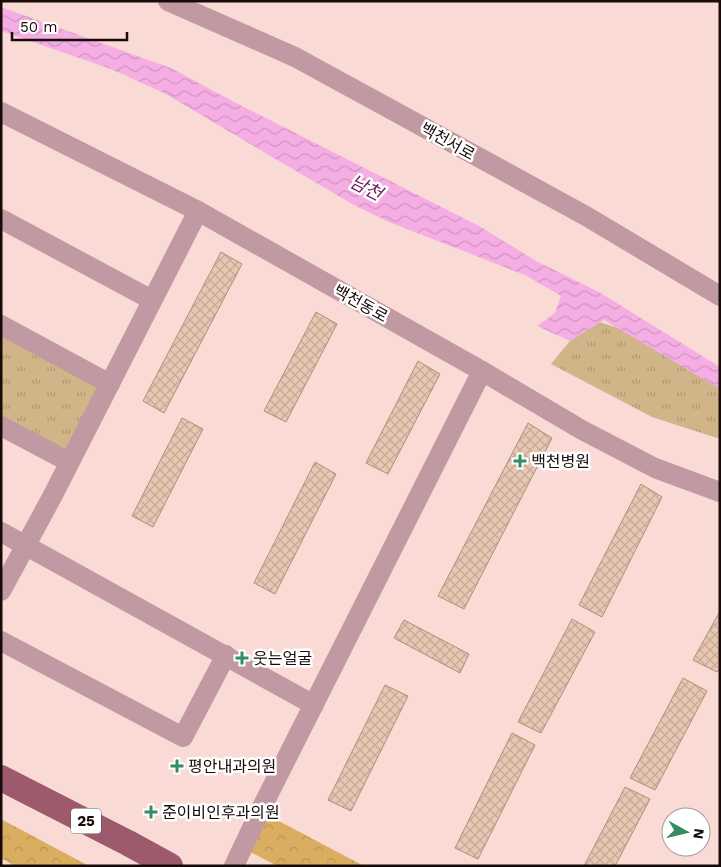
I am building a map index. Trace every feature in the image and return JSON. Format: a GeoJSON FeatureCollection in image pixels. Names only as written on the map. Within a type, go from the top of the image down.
{"type":"FeatureCollection","features":[{"type":"Feature","properties":{"kind":"main road","name":"25"},"geometry":{"type":"LineString","coordinates":[[1,778],[170,866]]}},
{"type":"Feature","properties":{"kind":"street","name":"백천서로"},"geometry":{"type":"LineString","coordinates":[[168,1],[295,57],[586,216],[720,296]]}},
{"type":"Feature","properties":{"kind":"street","name":"백천동로"},"geometry":{"type":"LineString","coordinates":[[1,112],[198,211],[482,371],[582,430],[655,468],[720,492]]}},
{"type":"Feature","properties":{"kind":"street"},"geometry":{"type":"LineString","coordinates":[[1,591],[198,211]]}},
{"type":"Feature","properties":{"kind":"street"},"geometry":{"type":"LineString","coordinates":[[1,219],[152,300]]}},
{"type":"Feature","properties":{"kind":"street"},"geometry":{"type":"LineString","coordinates":[[1,325],[110,384]]}},
{"type":"Feature","properties":{"kind":"street"},"geometry":{"type":"LineString","coordinates":[[234,866],[482,371]]}},
{"type":"Feature","properties":{"kind":"street"},"geometry":{"type":"LineString","coordinates":[[1,426],[69,462]]}},
{"type":"Feature","properties":{"kind":"street"},"geometry":{"type":"LineString","coordinates":[[1,532],[314,705]]}},
{"type":"Feature","properties":{"kind":"street"},"geometry":{"type":"LineString","coordinates":[[1,640],[183,737],[226,655]]}},
{"type":"Feature","properties":{"kind":"green space"},"geometry":{"type":"Polygon","coordinates":[[[599,322],[619,328],[720,388],[720,439],[652,417],[551,364],[570,341],[599,322]]]}},
{"type":"Feature","properties":{"kind":"green space"},"geometry":{"type":"Polygon","coordinates":[[[1,325],[110,384],[69,462],[1,426],[1,325]]]}},
{"type":"Feature","properties":{"kind":"green space"},"geometry":{"type":"Polygon","coordinates":[[[260,811],[364,866],[277,866],[243,848],[260,811]]]}},
{"type":"Feature","properties":{"kind":"green space"},"geometry":{"type":"Polygon","coordinates":[[[1,819],[89,866],[15,866],[1,858],[1,819]]]}},
{"type":"Feature","properties":{"kind":"water","name":"남천"},"geometry":{"type":"Polygon","coordinates":[[[1,7],[171,68],[479,226],[536,261],[599,292],[720,367],[720,389],[604,320],[570,341],[537,326],[555,313],[561,296],[525,275],[389,222],[352,204],[164,93],[111,69],[1,31],[1,7]]]}},
{"type":"Feature","properties":{"kind":"building"},"geometry":{"type":"Polygon","coordinates":[[[221,252],[242,264],[164,413],[143,401],[221,252]]]}},
{"type":"Feature","properties":{"kind":"building"},"geometry":{"type":"Polygon","coordinates":[[[316,312],[337,324],[286,422],[264,411],[316,312]]]}},
{"type":"Feature","properties":{"kind":"building"},"geometry":{"type":"Polygon","coordinates":[[[418,361],[440,374],[388,474],[366,463],[418,361]]]}},
{"type":"Feature","properties":{"kind":"building"},"geometry":{"type":"Polygon","coordinates":[[[182,418],[203,429],[153,527],[132,516],[182,418]]]}},
{"type":"Feature","properties":{"kind":"building"},"geometry":{"type":"Polygon","coordinates":[[[528,423],[552,438],[464,609],[438,596],[528,423]]]}},
{"type":"Feature","properties":{"kind":"building"},"geometry":{"type":"Polygon","coordinates":[[[315,462],[336,474],[275,594],[254,583],[315,462]]]}},
{"type":"Feature","properties":{"kind":"building"},"geometry":{"type":"Polygon","coordinates":[[[641,484],[662,497],[602,617],[579,605],[641,484]]]}},
{"type":"Feature","properties":{"kind":"building"},"geometry":{"type":"Polygon","coordinates":[[[720,611],[720,668],[717,672],[693,660],[720,611]]]}},
{"type":"Feature","properties":{"kind":"building"},"geometry":{"type":"Polygon","coordinates":[[[572,619],[595,632],[541,733],[518,722],[572,619]]]}},
{"type":"Feature","properties":{"kind":"building"},"geometry":{"type":"Polygon","coordinates":[[[404,620],[469,654],[460,673],[394,638],[404,620]]]}},
{"type":"Feature","properties":{"kind":"building"},"geometry":{"type":"Polygon","coordinates":[[[683,678],[707,691],[655,790],[630,778],[683,678]]]}},
{"type":"Feature","properties":{"kind":"building"},"geometry":{"type":"Polygon","coordinates":[[[385,685],[408,696],[351,811],[328,800],[385,685]]]}},
{"type":"Feature","properties":{"kind":"building"},"geometry":{"type":"Polygon","coordinates":[[[512,733],[535,745],[478,859],[455,848],[512,733]]]}},
{"type":"Feature","properties":{"kind":"building"},"geometry":{"type":"Polygon","coordinates":[[[625,787],[650,799],[615,866],[584,866],[625,787]]]}},
{"type":"Feature","properties":{"kind":"place","name":"백천병원"},"geometry":{"type":"Point","coordinates":[520,461]}},
{"type":"Feature","properties":{"kind":"place","name":"웃는얼굴"},"geometry":{"type":"Point","coordinates":[242,658]}},
{"type":"Feature","properties":{"kind":"place","name":"평안내과의원"},"geometry":{"type":"Point","coordinates":[177,766]}},
{"type":"Feature","properties":{"kind":"place","name":"준이비인후과의원"},"geometry":{"type":"Point","coordinates":[151,812]}}]}
